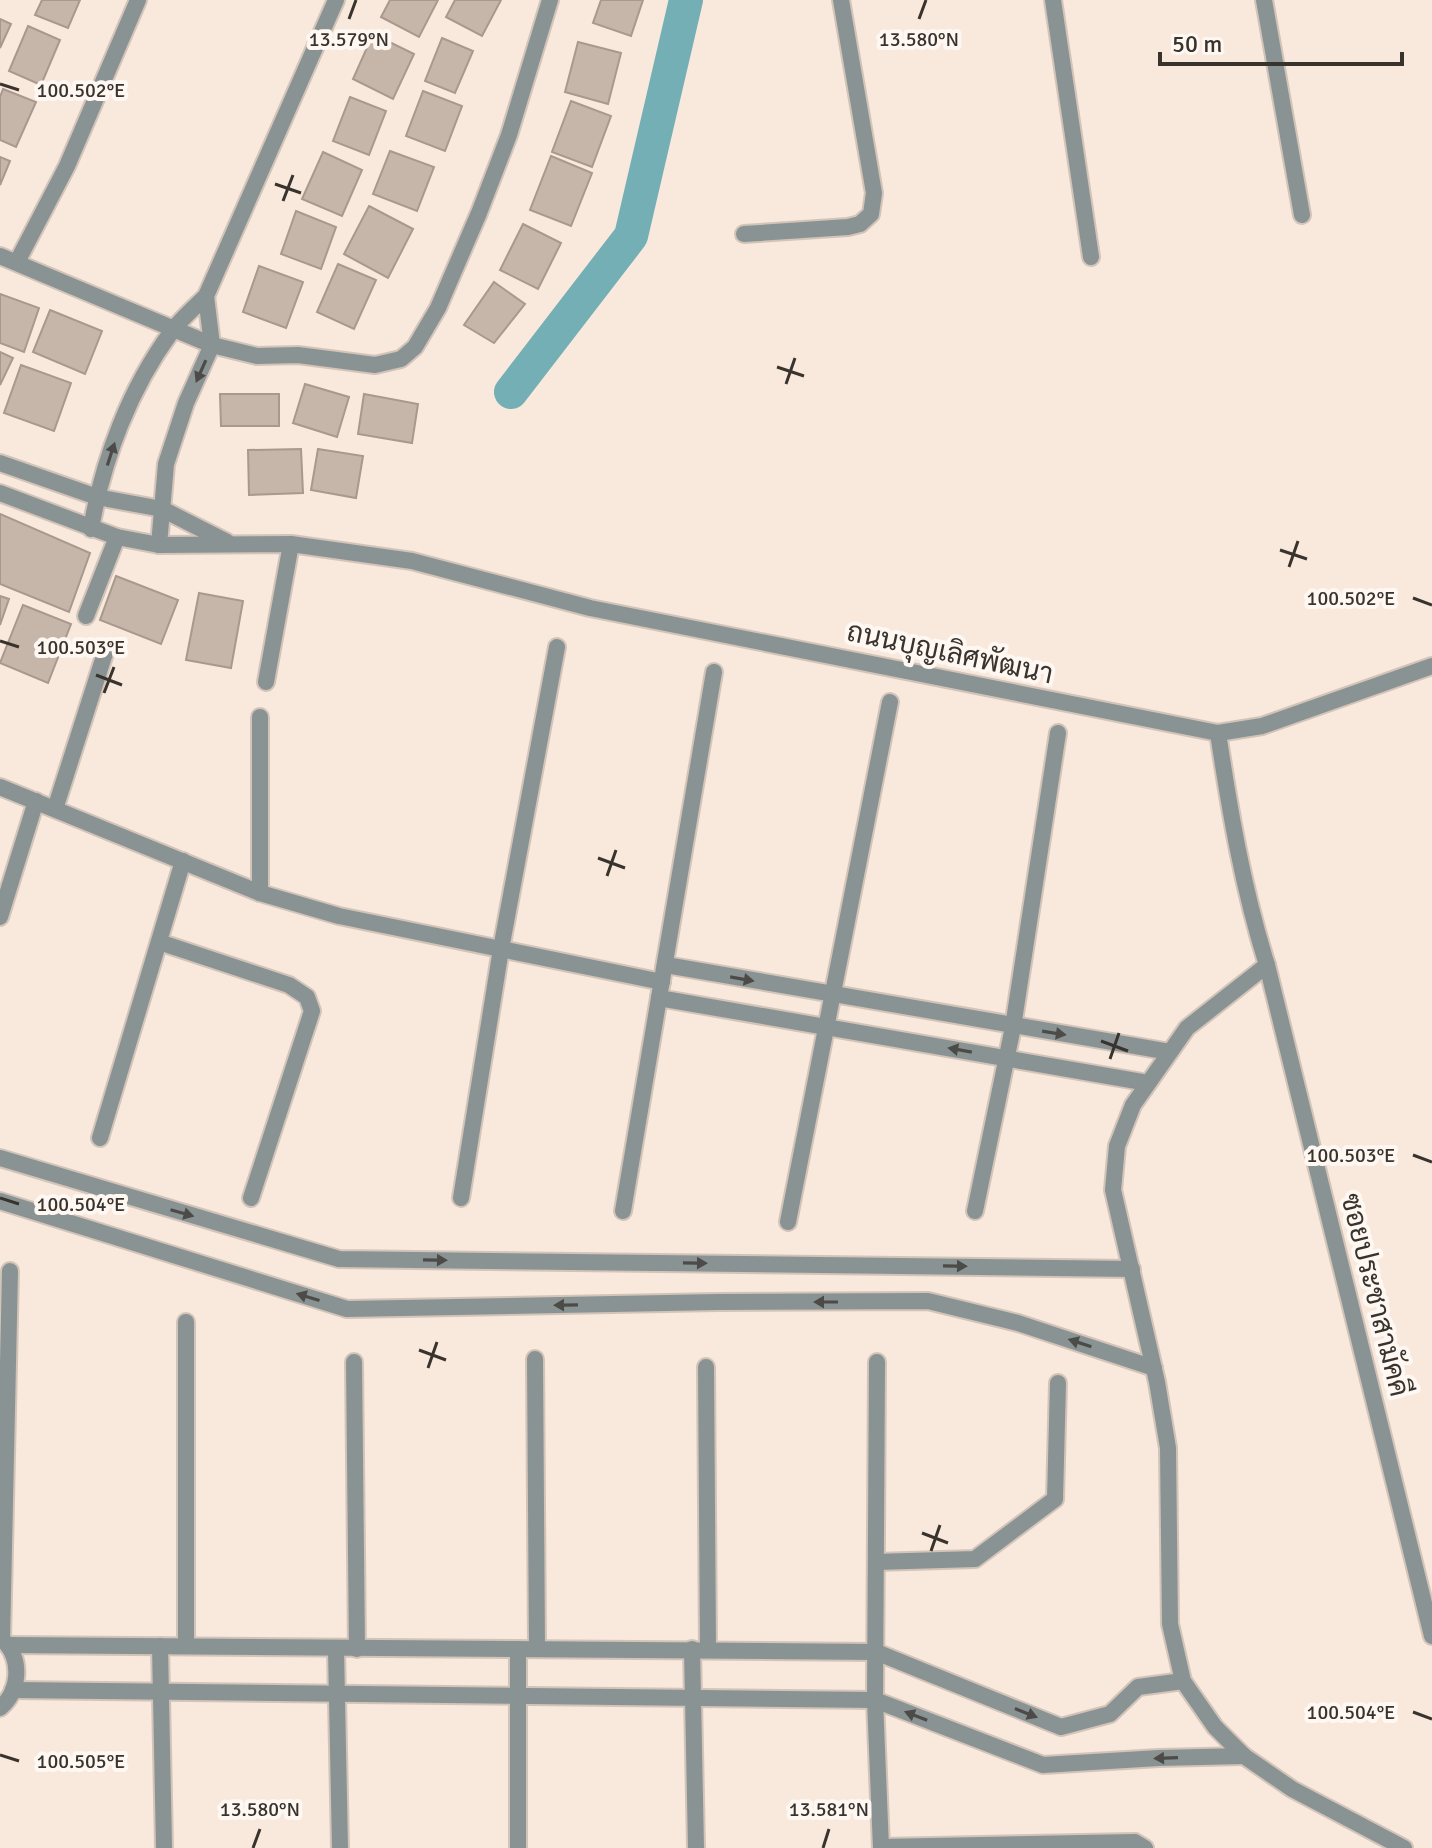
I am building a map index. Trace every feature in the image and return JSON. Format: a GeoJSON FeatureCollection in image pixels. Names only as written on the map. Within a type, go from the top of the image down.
{"type":"FeatureCollection","features":[{"type":"Feature","properties":{"kind":"street"},"geometry":{"type":"LineString","coordinates":[[17,262],[67,166],[138,0]]}},
{"type":"Feature","properties":{"kind":"street"},"geometry":{"type":"LineString","coordinates":[[91,529],[97,497],[120,427],[145,373],[173,329],[206,296],[336,0]]}},
{"type":"Feature","properties":{"kind":"street"},"geometry":{"type":"LineString","coordinates":[[0,256],[212,345],[257,356],[298,355],[375,365],[401,359],[415,347],[438,308],[479,213],[509,135],[550,0]]}},
{"type":"Feature","properties":{"kind":"street"},"geometry":{"type":"LineString","coordinates":[[744,234],[848,227],[860,224],[871,214],[874,193],[841,0]]}},
{"type":"Feature","properties":{"kind":"street"},"geometry":{"type":"LineString","coordinates":[[1053,0],[1091,257]]}},
{"type":"Feature","properties":{"kind":"street"},"geometry":{"type":"LineString","coordinates":[[1264,0],[1302,215]]}},
{"type":"Feature","properties":{"kind":"street"},"geometry":{"type":"LineString","coordinates":[[159,545],[166,464],[186,403],[212,345],[206,296]]}},
{"type":"Feature","properties":{"kind":"street"},"geometry":{"type":"LineString","coordinates":[[0,463],[97,497],[162,509],[232,544]]}},
{"type":"Feature","properties":{"kind":"street","name":"ถนนบุญเลิศพัฒนา"},"geometry":{"type":"LineString","coordinates":[[0,493],[117,537],[159,545],[291,544],[412,561],[590,608],[1218,733],[1262,726],[1432,666]]}},
{"type":"Feature","properties":{"kind":"street"},"geometry":{"type":"LineString","coordinates":[[86,616],[117,537]]}},
{"type":"Feature","properties":{"kind":"street"},"geometry":{"type":"LineString","coordinates":[[266,682],[291,544]]}},
{"type":"Feature","properties":{"kind":"street"},"geometry":{"type":"LineString","coordinates":[[461,1198],[501,949],[557,647]]}},
{"type":"Feature","properties":{"kind":"street"},"geometry":{"type":"LineString","coordinates":[[55,809],[106,650]]}},
{"type":"Feature","properties":{"kind":"street"},"geometry":{"type":"LineString","coordinates":[[623,1211],[714,672]]}},
{"type":"Feature","properties":{"kind":"street"},"geometry":{"type":"LineString","coordinates":[[788,1222],[890,702]]}},
{"type":"Feature","properties":{"kind":"street"},"geometry":{"type":"LineString","coordinates":[[260,717],[260,893]]}},
{"type":"Feature","properties":{"kind":"street"},"geometry":{"type":"LineString","coordinates":[[975,1211],[1013,1027],[1058,733]]}},
{"type":"Feature","properties":{"kind":"street","name":"ซอยประชาสามัคคี"},"geometry":{"type":"LineString","coordinates":[[1218,733],[1232,827],[1249,907],[1267,965],[1432,1636]]}},
{"type":"Feature","properties":{"kind":"street"},"geometry":{"type":"LineString","coordinates":[[0,787],[260,893],[339,916],[662,982],[827,1026],[1148,1083]]}},
{"type":"Feature","properties":{"kind":"street"},"geometry":{"type":"LineString","coordinates":[[0,917],[36,801]]}},
{"type":"Feature","properties":{"kind":"street"},"geometry":{"type":"LineString","coordinates":[[100,1138],[183,861]]}},
{"type":"Feature","properties":{"kind":"street"},"geometry":{"type":"LineString","coordinates":[[159,942],[289,985],[307,997],[312,1011],[251,1198]]}},
{"type":"Feature","properties":{"kind":"street"},"geometry":{"type":"LineString","coordinates":[[1267,965],[1187,1028],[1133,1105],[1117,1146],[1113,1190],[1154,1368],[1168,1448],[1170,1624],[1183,1681],[1215,1727],[1244,1756],[1292,1789],[1404,1848]]}},
{"type":"Feature","properties":{"kind":"street"},"geometry":{"type":"LineString","coordinates":[[662,982],[832,995],[1170,1052]]}},
{"type":"Feature","properties":{"kind":"street"},"geometry":{"type":"LineString","coordinates":[[0,1158],[339,1259],[1132,1269]]}},
{"type":"Feature","properties":{"kind":"street"},"geometry":{"type":"LineString","coordinates":[[0,1201],[347,1309],[928,1301],[1018,1323],[1154,1368]]}},
{"type":"Feature","properties":{"kind":"street"},"geometry":{"type":"LineString","coordinates":[[0,1708],[13,1690],[17,1675],[15,1659],[3,1640],[10,1271]]}},
{"type":"Feature","properties":{"kind":"street"},"geometry":{"type":"LineString","coordinates":[[186,1322],[186,1646]]}},
{"type":"Feature","properties":{"kind":"street"},"geometry":{"type":"LineString","coordinates":[[535,1359],[537,1649]]}},
{"type":"Feature","properties":{"kind":"street"},"geometry":{"type":"LineString","coordinates":[[354,1362],[357,1649]]}},
{"type":"Feature","properties":{"kind":"street"},"geometry":{"type":"LineString","coordinates":[[877,1362],[875,1700],[881,1847],[1135,1842],[1145,1848]]}},
{"type":"Feature","properties":{"kind":"street"},"geometry":{"type":"LineString","coordinates":[[696,1848],[693,1698],[700,1649],[706,1367]]}},
{"type":"Feature","properties":{"kind":"street"},"geometry":{"type":"LineString","coordinates":[[876,1562],[975,1559],[1055,1499],[1058,1383]]}},
{"type":"Feature","properties":{"kind":"street"},"geometry":{"type":"LineString","coordinates":[[3,1640],[336,1649],[876,1652],[1061,1727],[1110,1714],[1138,1687],[1183,1681]]}},
{"type":"Feature","properties":{"kind":"street"},"geometry":{"type":"LineString","coordinates":[[160,1646],[164,1848]]}},
{"type":"Feature","properties":{"kind":"street"},"geometry":{"type":"LineString","coordinates":[[336,1649],[340,1848]]}},
{"type":"Feature","properties":{"kind":"street"},"geometry":{"type":"LineString","coordinates":[[518,1649],[518,1848]]}},
{"type":"Feature","properties":{"kind":"street"},"geometry":{"type":"LineString","coordinates":[[13,1690],[875,1700],[1043,1765],[1244,1756]]}},
{"type":"Feature","properties":{"kind":"building"},"geometry":{"type":"Polygon","coordinates":[[[42,0],[80,0],[68,28],[35,15],[42,0]]]}},
{"type":"Feature","properties":{"kind":"building"},"geometry":{"type":"Polygon","coordinates":[[[390,0],[438,0],[419,37],[381,17],[390,0]]]}},
{"type":"Feature","properties":{"kind":"building"},"geometry":{"type":"Polygon","coordinates":[[[455,0],[501,0],[482,36],[446,17],[455,0]]]}},
{"type":"Feature","properties":{"kind":"building"},"geometry":{"type":"Polygon","coordinates":[[[601,0],[643,0],[631,36],[593,23],[601,0]]]}},
{"type":"Feature","properties":{"kind":"building"},"geometry":{"type":"Polygon","coordinates":[[[0,19],[11,24],[0,48],[0,19]]]}},
{"type":"Feature","properties":{"kind":"building"},"geometry":{"type":"Polygon","coordinates":[[[28,26],[60,40],[41,85],[9,71],[28,26]]]}},
{"type":"Feature","properties":{"kind":"building"},"geometry":{"type":"Polygon","coordinates":[[[373,34],[414,54],[393,99],[353,79],[373,34]]]}},
{"type":"Feature","properties":{"kind":"building"},"geometry":{"type":"Polygon","coordinates":[[[442,38],[473,51],[455,93],[425,81],[442,38]]]}},
{"type":"Feature","properties":{"kind":"building"},"geometry":{"type":"Polygon","coordinates":[[[578,42],[621,53],[608,104],[565,92],[578,42]]]}},
{"type":"Feature","properties":{"kind":"building"},"geometry":{"type":"Polygon","coordinates":[[[3,89],[36,102],[16,147],[0,140],[0,97],[3,89]]]}},
{"type":"Feature","properties":{"kind":"building"},"geometry":{"type":"Polygon","coordinates":[[[423,91],[462,106],[445,151],[406,136],[423,91]]]}},
{"type":"Feature","properties":{"kind":"building"},"geometry":{"type":"Polygon","coordinates":[[[350,97],[386,111],[369,155],[333,141],[350,97]]]}},
{"type":"Feature","properties":{"kind":"building"},"geometry":{"type":"Polygon","coordinates":[[[571,101],[611,116],[592,167],[552,152],[571,101]]]}},
{"type":"Feature","properties":{"kind":"building"},"geometry":{"type":"Polygon","coordinates":[[[390,151],[434,167],[417,211],[373,194],[390,151]]]}},
{"type":"Feature","properties":{"kind":"building"},"geometry":{"type":"Polygon","coordinates":[[[323,152],[362,170],[342,216],[302,199],[323,152]]]}},
{"type":"Feature","properties":{"kind":"building"},"geometry":{"type":"Polygon","coordinates":[[[551,156],[592,173],[571,226],[530,210],[551,156]]]}},
{"type":"Feature","properties":{"kind":"building"},"geometry":{"type":"Polygon","coordinates":[[[0,157],[10,161],[0,185],[0,157]]]}},
{"type":"Feature","properties":{"kind":"building"},"geometry":{"type":"Polygon","coordinates":[[[369,206],[413,229],[388,278],[344,254],[369,206]]]}},
{"type":"Feature","properties":{"kind":"building"},"geometry":{"type":"Polygon","coordinates":[[[296,211],[336,227],[321,269],[281,254],[296,211]]]}},
{"type":"Feature","properties":{"kind":"building"},"geometry":{"type":"Polygon","coordinates":[[[523,224],[561,243],[538,289],[500,270],[523,224]]]}},
{"type":"Feature","properties":{"kind":"building"},"geometry":{"type":"Polygon","coordinates":[[[338,264],[376,280],[354,329],[317,312],[338,264]]]}},
{"type":"Feature","properties":{"kind":"building"},"geometry":{"type":"Polygon","coordinates":[[[259,266],[303,282],[286,328],[243,312],[259,266]]]}},
{"type":"Feature","properties":{"kind":"building"},"geometry":{"type":"Polygon","coordinates":[[[494,282],[525,304],[494,343],[464,325],[494,282]]]}},
{"type":"Feature","properties":{"kind":"building"},"geometry":{"type":"Polygon","coordinates":[[[0,294],[39,308],[24,352],[0,343],[0,294]]]}},
{"type":"Feature","properties":{"kind":"building"},"geometry":{"type":"Polygon","coordinates":[[[50,310],[102,331],[85,374],[33,352],[50,310]]]}},
{"type":"Feature","properties":{"kind":"building"},"geometry":{"type":"Polygon","coordinates":[[[0,352],[13,358],[0,385],[0,352]]]}},
{"type":"Feature","properties":{"kind":"building"},"geometry":{"type":"Polygon","coordinates":[[[21,365],[71,383],[54,431],[4,413],[21,365]]]}},
{"type":"Feature","properties":{"kind":"building"},"geometry":{"type":"Polygon","coordinates":[[[305,384],[349,397],[337,437],[293,423],[305,384]]]}},
{"type":"Feature","properties":{"kind":"building"},"geometry":{"type":"Polygon","coordinates":[[[220,394],[279,394],[279,426],[221,426],[220,394]]]}},
{"type":"Feature","properties":{"kind":"building"},"geometry":{"type":"Polygon","coordinates":[[[364,394],[418,404],[412,443],[358,434],[364,394]]]}},
{"type":"Feature","properties":{"kind":"building"},"geometry":{"type":"Polygon","coordinates":[[[301,449],[303,493],[249,495],[248,450],[301,449]]]}},
{"type":"Feature","properties":{"kind":"building"},"geometry":{"type":"Polygon","coordinates":[[[318,449],[363,456],[356,498],[311,490],[318,449]]]}},
{"type":"Feature","properties":{"kind":"building"},"geometry":{"type":"Polygon","coordinates":[[[0,514],[90,553],[69,612],[0,584],[0,514]]]}},
{"type":"Feature","properties":{"kind":"building"},"geometry":{"type":"Polygon","coordinates":[[[116,576],[178,600],[161,644],[100,620],[116,576]]]}},
{"type":"Feature","properties":{"kind":"building"},"geometry":{"type":"Polygon","coordinates":[[[199,593],[243,601],[231,668],[186,660],[199,593]]]}},
{"type":"Feature","properties":{"kind":"building"},"geometry":{"type":"Polygon","coordinates":[[[0,596],[9,599],[0,625],[0,596]]]}},
{"type":"Feature","properties":{"kind":"building"},"geometry":{"type":"Polygon","coordinates":[[[23,605],[71,624],[48,683],[0,663],[23,605]]]}},
{"type":"Feature","properties":{"kind":"waterway"},"geometry":{"type":"LineString","coordinates":[[511,392],[631,236],[686,0]]}}]}
